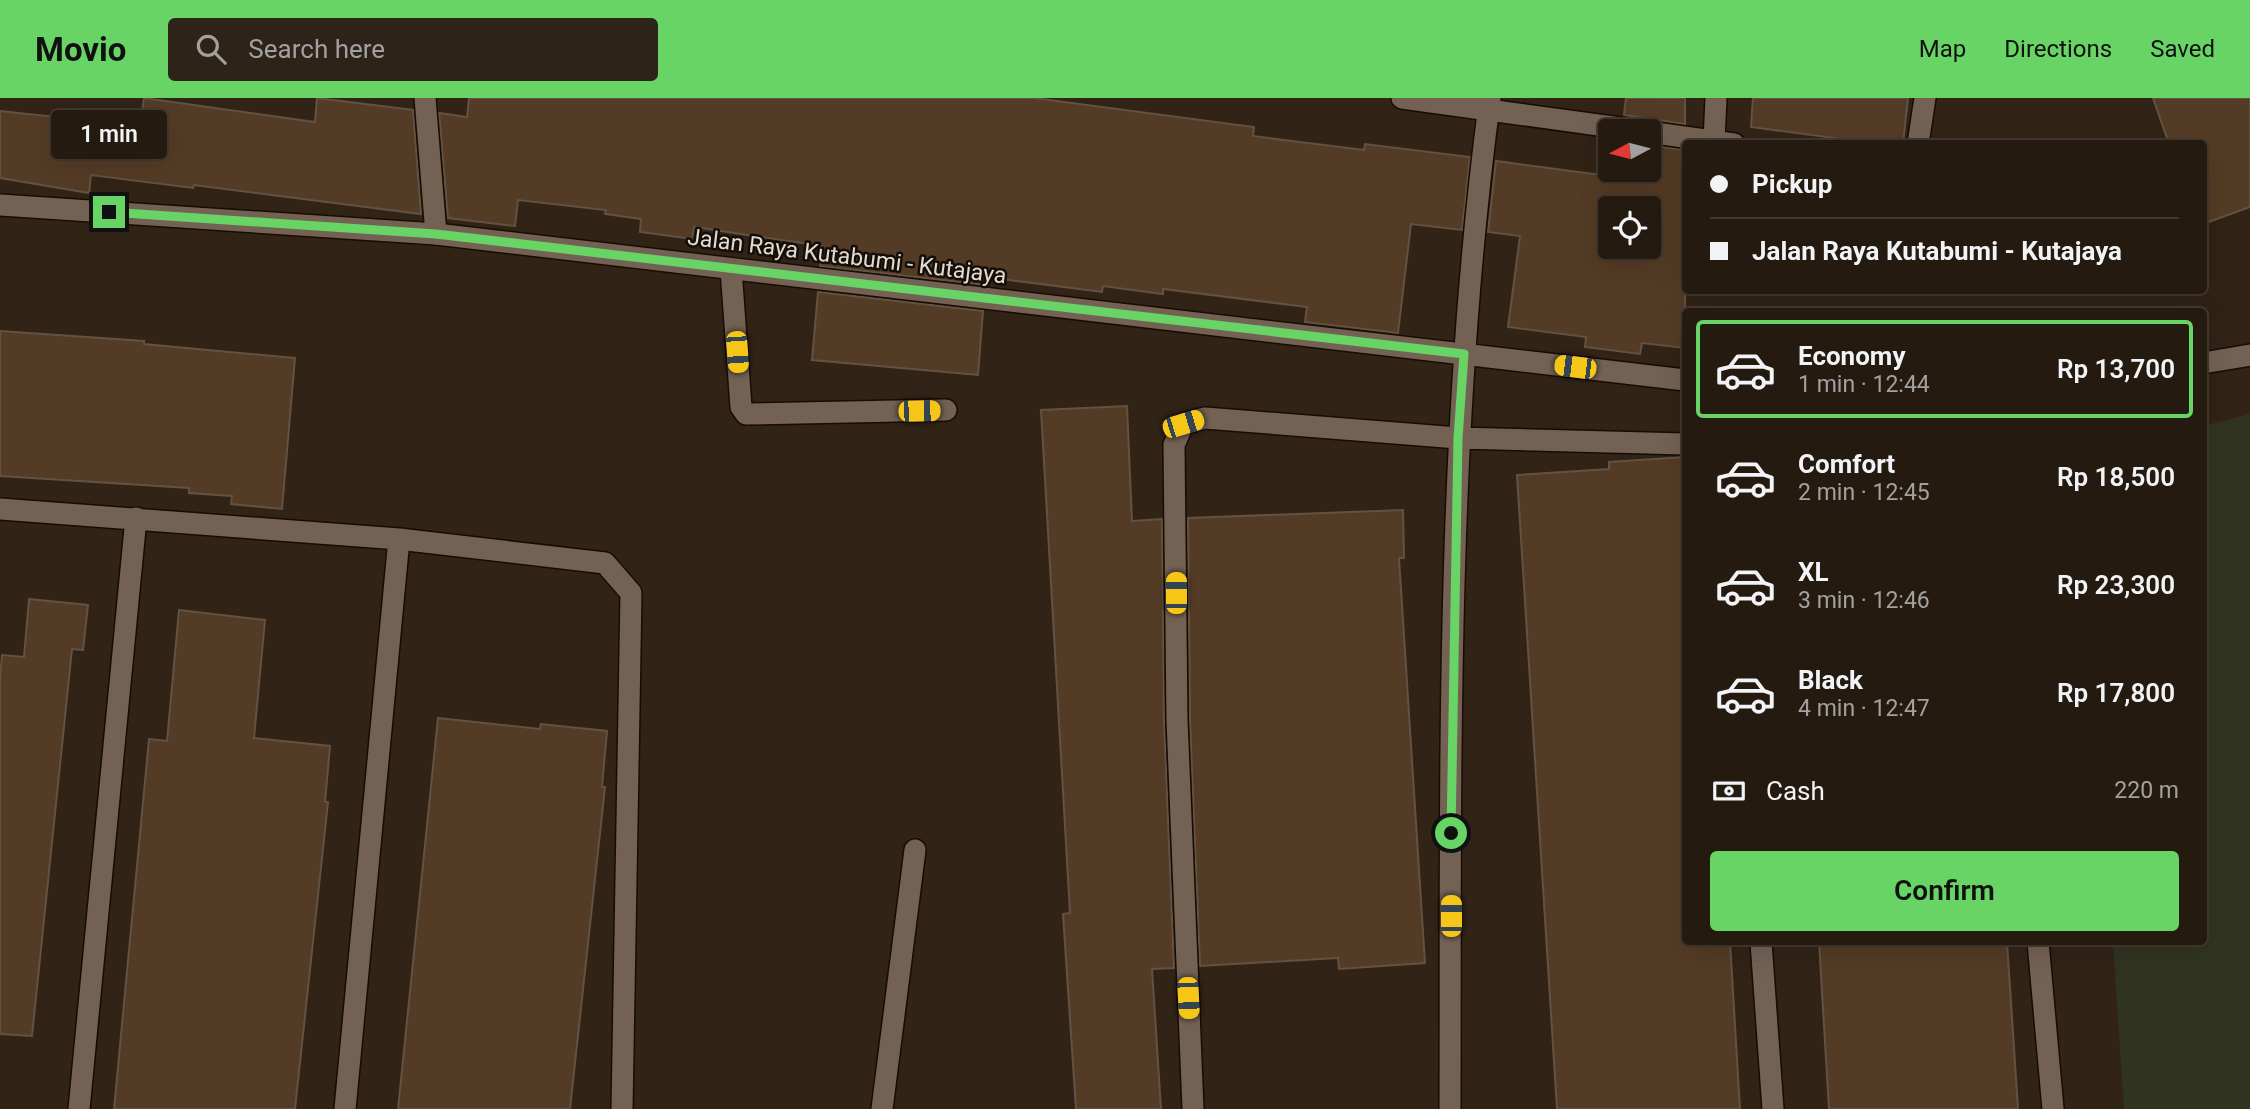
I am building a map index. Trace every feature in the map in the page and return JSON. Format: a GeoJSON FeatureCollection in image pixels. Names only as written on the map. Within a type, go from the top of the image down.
{"type":"FeatureCollection","features":[{"type":"Feature","properties":{"kind":"street"},"geometry":{"type":"LineString","coordinates":[[425,98],[436,234]]}},
{"type":"Feature","properties":{"kind":"street"},"geometry":{"type":"LineString","coordinates":[[1402,98],[1489,104],[1598,123]]}},
{"type":"Feature","properties":{"kind":"street"},"geometry":{"type":"LineString","coordinates":[[1716,98],[1724,140]]}},
{"type":"Feature","properties":{"kind":"street"},"geometry":{"type":"LineString","coordinates":[[1920,140],[1925,98]]}},
{"type":"Feature","properties":{"kind":"street"},"geometry":{"type":"LineString","coordinates":[[1450,1109],[1451,778],[1458,438],[1489,104]]}},
{"type":"Feature","properties":{"kind":"street"},"geometry":{"type":"LineString","coordinates":[[1661,134],[1709,140]]}},
{"type":"Feature","properties":{"kind":"street","name":"Jalan Raya Kutabumi - Kutajaya"},"geometry":{"type":"LineString","coordinates":[[0,205],[436,234],[1682,380]]}},
{"type":"Feature","properties":{"kind":"street"},"geometry":{"type":"LineString","coordinates":[[731,269],[741,407],[746,414],[946,410]]}},
{"type":"Feature","properties":{"kind":"street"},"geometry":{"type":"LineString","coordinates":[[2207,362],[2250,355]]}},
{"type":"Feature","properties":{"kind":"street"},"geometry":{"type":"LineString","coordinates":[[1193,1109],[1177,720],[1174,445],[1183,424],[1205,418],[1458,438],[1682,444]]}},
{"type":"Feature","properties":{"kind":"street"},"geometry":{"type":"LineString","coordinates":[[0,509],[399,539],[605,563],[631,593],[622,1109]]}},
{"type":"Feature","properties":{"kind":"street"},"geometry":{"type":"LineString","coordinates":[[79,1109],[136,518]]}},
{"type":"Feature","properties":{"kind":"street"},"geometry":{"type":"LineString","coordinates":[[345,1109],[399,539]]}},
{"type":"Feature","properties":{"kind":"street"},"geometry":{"type":"LineString","coordinates":[[883,1109],[915,850]]}},
{"type":"Feature","properties":{"kind":"street"},"geometry":{"type":"LineString","coordinates":[[1761,945],[1773,1109]]}},
{"type":"Feature","properties":{"kind":"street"},"geometry":{"type":"LineString","coordinates":[[2038,945],[2053,1109]]}},
{"type":"Feature","properties":{"kind":"green space"},"geometry":{"type":"Polygon","coordinates":[[[2250,414],[2250,1109],[2124,1109],[2113,945],[2207,945],[2207,425],[2250,414]]]}},
{"type":"Feature","properties":{"kind":"building"},"geometry":{"type":"Polygon","coordinates":[[[144,98],[315,122],[317,98],[413,110],[421,214],[194,185],[193,188],[91,175],[89,193],[0,178],[0,111],[140,126],[144,98]]]}},
{"type":"Feature","properties":{"kind":"building"},"geometry":{"type":"Polygon","coordinates":[[[469,98],[1034,98],[1254,127],[1253,136],[1364,150],[1365,144],[1470,157],[1462,230],[1411,224],[1398,333],[1305,322],[1307,307],[1163,289],[1163,294],[1103,286],[1102,292],[986,277],[986,285],[820,266],[822,246],[694,227],[692,239],[640,232],[641,219],[605,214],[606,210],[518,200],[515,226],[448,218],[439,113],[467,117],[469,98]]]}},
{"type":"Feature","properties":{"kind":"building"},"geometry":{"type":"Polygon","coordinates":[[[1626,98],[1685,98],[1685,124],[1624,115],[1626,98]]]}},
{"type":"Feature","properties":{"kind":"building"},"geometry":{"type":"Polygon","coordinates":[[[1753,98],[1908,98],[1903,140],[1848,140],[1751,127],[1753,98]]]}},
{"type":"Feature","properties":{"kind":"building"},"geometry":{"type":"Polygon","coordinates":[[[2153,98],[2250,98],[2250,207],[2207,223],[2207,140],[2168,140],[2153,98]]]}},
{"type":"Feature","properties":{"kind":"building"},"geometry":{"type":"Polygon","coordinates":[[[1661,147],[1682,150],[1682,294],[1685,294],[1685,308],[1682,308],[1682,348],[1642,343],[1640,354],[1585,347],[1586,337],[1508,327],[1520,236],[1488,232],[1496,161],[1598,175],[1598,182],[1661,182],[1661,147]]]}},
{"type":"Feature","properties":{"kind":"building"},"geometry":{"type":"Polygon","coordinates":[[[818,292],[983,311],[978,375],[812,360],[818,292]]]}},
{"type":"Feature","properties":{"kind":"building"},"geometry":{"type":"Polygon","coordinates":[[[0,331],[144,341],[144,344],[295,358],[282,509],[231,504],[232,496],[189,493],[189,488],[0,476],[0,331]]]}},
{"type":"Feature","properties":{"kind":"building"},"geometry":{"type":"Polygon","coordinates":[[[1127,406],[1132,521],[1162,519],[1164,720],[1174,968],[1152,969],[1161,1109],[1076,1109],[1063,914],[1070,913],[1041,410],[1127,406]]]}},
{"type":"Feature","properties":{"kind":"building"},"geometry":{"type":"Polygon","coordinates":[[[1682,457],[1682,945],[1730,945],[1740,1109],[1557,1109],[1517,475],[1609,469],[1609,462],[1682,457]]]}},
{"type":"Feature","properties":{"kind":"building"},"geometry":{"type":"Polygon","coordinates":[[[1403,510],[1404,558],[1399,558],[1425,963],[1339,969],[1338,958],[1200,966],[1190,720],[1188,518],[1403,510]]]}},
{"type":"Feature","properties":{"kind":"building"},"geometry":{"type":"Polygon","coordinates":[[[29,599],[88,605],[83,650],[72,649],[32,1036],[0,1034],[0,681],[2,655],[24,657],[29,599]]]}},
{"type":"Feature","properties":{"kind":"building"},"geometry":{"type":"Polygon","coordinates":[[[179,610],[265,620],[254,738],[330,746],[325,802],[328,802],[295,1109],[114,1109],[149,739],[167,741],[179,610]]]}},
{"type":"Feature","properties":{"kind":"building"},"geometry":{"type":"Polygon","coordinates":[[[438,718],[540,729],[541,724],[607,731],[602,787],[605,787],[570,1109],[398,1109],[438,718]]]}},
{"type":"Feature","properties":{"kind":"building"},"geometry":{"type":"Polygon","coordinates":[[[1819,945],[2007,945],[2018,1109],[1829,1109],[1819,945]]]}},
{"type":"Feature","properties":{"kind":"route"},"geometry":{"type":"LineString","coordinates":[[109,212],[436,234],[1464,354],[1458,438],[1451,833]]}}]}
